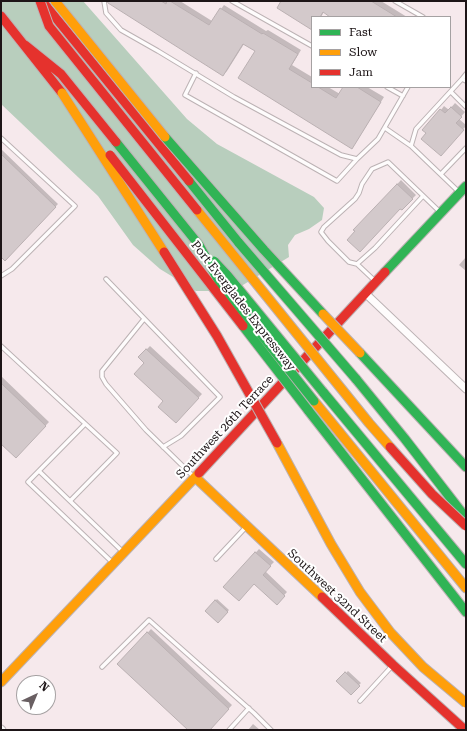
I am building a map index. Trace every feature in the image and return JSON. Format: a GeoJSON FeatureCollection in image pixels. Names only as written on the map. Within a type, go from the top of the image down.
{"type":"FeatureCollection","features":[{"type":"Feature","properties":{"kind":"main road"},"geometry":{"type":"LineString","coordinates":[[41,1],[239,243],[356,379],[466,518]]}},
{"type":"Feature","properties":{"kind":"main road"},"geometry":{"type":"LineString","coordinates":[[41,1],[49,26],[369,423],[432,494],[466,526]]}},
{"type":"Feature","properties":{"kind":"main road"},"geometry":{"type":"LineString","coordinates":[[55,1],[186,161],[264,250],[466,467]]}},
{"type":"Feature","properties":{"kind":"main road","name":"Port Everglades Expressway"},"geometry":{"type":"LineString","coordinates":[[1,16],[466,612]]}},
{"type":"Feature","properties":{"kind":"main road"},"geometry":{"type":"LineString","coordinates":[[25,46],[61,74],[199,245],[228,276],[466,564]]}},
{"type":"Feature","properties":{"kind":"main road"},"geometry":{"type":"LineString","coordinates":[[62,93],[217,336],[249,392],[330,544],[360,592],[390,632],[423,667],[466,703]]}},
{"type":"Feature","properties":{"kind":"main road","name":"Southwest 26th Terrace"},"geometry":{"type":"LineString","coordinates":[[1,682],[124,553],[463,189]]}},
{"type":"Feature","properties":{"kind":"main road"},"geometry":{"type":"LineString","coordinates":[[199,245],[220,283],[466,588]]}},
{"type":"Feature","properties":{"kind":"main road"},"geometry":{"type":"LineString","coordinates":[[356,379],[401,427],[466,504]]}},
{"type":"Feature","properties":{"kind":"main road"},"geometry":{"type":"LineString","coordinates":[[405,439],[416,461],[466,529]]}},
{"type":"Feature","properties":{"kind":"main road","name":"Southwest 32nd Street"},"geometry":{"type":"LineString","coordinates":[[195,477],[393,665],[465,730]]}},
{"type":"Feature","properties":{"kind":"street"},"geometry":{"type":"LineString","coordinates":[[365,293],[466,389]]}},
{"type":"Feature","properties":{"kind":"lane"},"geometry":{"type":"LineString","coordinates":[[104,1],[106,13],[121,30],[234,97],[340,155],[357,159]]}},
{"type":"Feature","properties":{"kind":"lane"},"geometry":{"type":"LineString","coordinates":[[232,1],[311,45]]}},
{"type":"Feature","properties":{"kind":"lane"},"geometry":{"type":"LineString","coordinates":[[395,1],[421,16]]}},
{"type":"Feature","properties":{"kind":"lane"},"geometry":{"type":"LineString","coordinates":[[196,74],[185,95],[336,181],[378,139],[407,88]]}},
{"type":"Feature","properties":{"kind":"lane"},"geometry":{"type":"LineString","coordinates":[[411,146],[416,129],[464,80],[466,74]]}},
{"type":"Feature","properties":{"kind":"lane"},"geometry":{"type":"LineString","coordinates":[[388,88],[403,96]]}},
{"type":"Feature","properties":{"kind":"lane"},"geometry":{"type":"LineString","coordinates":[[451,92],[466,107]]}},
{"type":"Feature","properties":{"kind":"lane"},"geometry":{"type":"LineString","coordinates":[[385,128],[411,146],[440,174],[463,189]]}},
{"type":"Feature","properties":{"kind":"lane"},"geometry":{"type":"LineString","coordinates":[[1,138],[75,206],[12,268],[1,276]]}},
{"type":"Feature","properties":{"kind":"lane"},"geometry":{"type":"LineString","coordinates":[[440,174],[466,148]]}},
{"type":"Feature","properties":{"kind":"lane"},"geometry":{"type":"LineString","coordinates":[[376,282],[357,264],[349,262],[328,241],[323,235],[322,230],[355,198],[372,169],[388,162],[441,213]]}},
{"type":"Feature","properties":{"kind":"lane"},"geometry":{"type":"LineString","coordinates":[[357,264],[375,248],[424,196]]}},
{"type":"Feature","properties":{"kind":"lane"},"geometry":{"type":"LineString","coordinates":[[106,279],[220,397],[181,436],[163,447]]}},
{"type":"Feature","properties":{"kind":"lane"},"geometry":{"type":"LineString","coordinates":[[144,319],[102,371],[102,377],[106,384],[146,430],[195,477]]}},
{"type":"Feature","properties":{"kind":"lane"},"geometry":{"type":"LineString","coordinates":[[1,346],[117,453],[70,501]]}},
{"type":"Feature","properties":{"kind":"lane"},"geometry":{"type":"LineString","coordinates":[[86,424],[28,482],[113,564]]}},
{"type":"Feature","properties":{"kind":"lane"},"geometry":{"type":"LineString","coordinates":[[39,471],[124,553]]}},
{"type":"Feature","properties":{"kind":"lane"},"geometry":{"type":"LineString","coordinates":[[216,558],[246,526]]}},
{"type":"Feature","properties":{"kind":"lane"},"geometry":{"type":"LineString","coordinates":[[102,667],[149,620],[249,708],[271,730]]}},
{"type":"Feature","properties":{"kind":"lane"},"geometry":{"type":"LineString","coordinates":[[360,701],[393,665]]}},
{"type":"Feature","properties":{"kind":"lane"},"geometry":{"type":"LineString","coordinates":[[229,730],[249,708]]}},
{"type":"Feature","properties":{"kind":"shaded area"},"geometry":{"type":"Polygon","coordinates":[[[1,1],[83,1],[187,119],[217,144],[314,197],[324,208],[322,220],[309,229],[295,235],[288,245],[289,257],[233,291],[196,291],[160,269],[133,245],[98,196],[1,104],[1,1]]]}},
{"type":"Feature","properties":{"kind":"building"},"geometry":{"type":"Polygon","coordinates":[[[107,1],[161,1],[166,4],[167,1],[170,1],[209,25],[220,8],[298,54],[289,69],[311,82],[311,88],[320,88],[336,98],[342,88],[359,88],[381,102],[352,149],[238,78],[255,51],[243,44],[223,76],[107,1]]]}},
{"type":"Feature","properties":{"kind":"building"},"geometry":{"type":"Polygon","coordinates":[[[281,1],[371,1],[395,16],[329,16],[323,12],[321,16],[311,16],[311,29],[277,8],[281,1]]]}},
{"type":"Feature","properties":{"kind":"building"},"geometry":{"type":"Polygon","coordinates":[[[451,107],[462,117],[456,123],[464,130],[441,156],[421,139],[426,133],[422,130],[440,109],[445,113],[451,107]]]}},
{"type":"Feature","properties":{"kind":"building"},"geometry":{"type":"Polygon","coordinates":[[[1,154],[56,207],[5,261],[1,257],[1,154]]]}},
{"type":"Feature","properties":{"kind":"building"},"geometry":{"type":"Polygon","coordinates":[[[397,184],[413,199],[402,210],[400,209],[360,252],[347,240],[355,231],[353,230],[397,184]]]}},
{"type":"Feature","properties":{"kind":"building"},"geometry":{"type":"Polygon","coordinates":[[[146,349],[199,398],[176,423],[158,407],[163,401],[134,374],[144,363],[138,357],[146,349]]]}},
{"type":"Feature","properties":{"kind":"building"},"geometry":{"type":"Polygon","coordinates":[[[1,383],[46,426],[16,458],[1,444],[1,383]]]}},
{"type":"Feature","properties":{"kind":"building"},"geometry":{"type":"Polygon","coordinates":[[[255,552],[271,566],[263,575],[285,596],[277,605],[254,584],[239,601],[223,587],[255,552]]]}},
{"type":"Feature","properties":{"kind":"building"},"geometry":{"type":"Polygon","coordinates":[[[215,600],[228,612],[218,623],[205,611],[215,600]]]}},
{"type":"Feature","properties":{"kind":"building"},"geometry":{"type":"Polygon","coordinates":[[[147,632],[229,709],[210,730],[188,730],[117,664],[147,632]]]}},
{"type":"Feature","properties":{"kind":"building"},"geometry":{"type":"Polygon","coordinates":[[[345,672],[360,686],[351,695],[336,681],[345,672]]]}},
{"type":"Feature","properties":{"kind":"traffic: fast"},"geometry":{"type":"LineString","coordinates":[[165,137],[264,250],[323,314]]}},
{"type":"Feature","properties":{"kind":"traffic: fast"},"geometry":{"type":"LineString","coordinates":[[116,142],[199,245]]}},
{"type":"Feature","properties":{"kind":"traffic: fast"},"geometry":{"type":"LineString","coordinates":[[189,181],[239,243]]}},
{"type":"Feature","properties":{"kind":"traffic: fast"},"geometry":{"type":"LineString","coordinates":[[385,272],[466,186]]}},
{"type":"Feature","properties":{"kind":"traffic: fast"},"geometry":{"type":"LineString","coordinates":[[239,243],[356,379]]}},
{"type":"Feature","properties":{"kind":"traffic: fast"},"geometry":{"type":"LineString","coordinates":[[199,245],[220,283],[314,401]]}},
{"type":"Feature","properties":{"kind":"traffic: fast"},"geometry":{"type":"LineString","coordinates":[[214,261],[323,392]]}},
{"type":"Feature","properties":{"kind":"traffic: fast"},"geometry":{"type":"LineString","coordinates":[[243,326],[308,410]]}},
{"type":"Feature","properties":{"kind":"traffic: fast"},"geometry":{"type":"LineString","coordinates":[[360,353],[466,467]]}},
{"type":"Feature","properties":{"kind":"traffic: fast"},"geometry":{"type":"LineString","coordinates":[[356,379],[466,518]]}},
{"type":"Feature","properties":{"kind":"traffic: fast"},"geometry":{"type":"LineString","coordinates":[[323,392],[466,564]]}},
{"type":"Feature","properties":{"kind":"traffic: fast"},"geometry":{"type":"LineString","coordinates":[[308,410],[466,612]]}},
{"type":"Feature","properties":{"kind":"traffic: slow"},"geometry":{"type":"LineString","coordinates":[[55,1],[165,137]]}},
{"type":"Feature","properties":{"kind":"traffic: slow"},"geometry":{"type":"LineString","coordinates":[[62,93],[164,252]]}},
{"type":"Feature","properties":{"kind":"traffic: slow"},"geometry":{"type":"LineString","coordinates":[[197,210],[390,447]]}},
{"type":"Feature","properties":{"kind":"traffic: slow"},"geometry":{"type":"LineString","coordinates":[[323,314],[360,353]]}},
{"type":"Feature","properties":{"kind":"traffic: slow"},"geometry":{"type":"LineString","coordinates":[[314,401],[466,588]]}},
{"type":"Feature","properties":{"kind":"traffic: slow"},"geometry":{"type":"LineString","coordinates":[[277,443],[331,544],[360,592],[390,632],[423,667],[466,703]]}},
{"type":"Feature","properties":{"kind":"traffic: slow"},"geometry":{"type":"LineString","coordinates":[[1,682],[199,473]]}},
{"type":"Feature","properties":{"kind":"traffic: slow"},"geometry":{"type":"LineString","coordinates":[[195,477],[322,597]]}},
{"type":"Feature","properties":{"kind":"traffic: jam"},"geometry":{"type":"LineString","coordinates":[[40,1],[49,26],[197,210]]}},
{"type":"Feature","properties":{"kind":"traffic: jam"},"geometry":{"type":"LineString","coordinates":[[42,1],[189,181]]}},
{"type":"Feature","properties":{"kind":"traffic: jam"},"geometry":{"type":"LineString","coordinates":[[1,16],[62,93]]}},
{"type":"Feature","properties":{"kind":"traffic: jam"},"geometry":{"type":"LineString","coordinates":[[25,45],[61,74],[116,142]]}},
{"type":"Feature","properties":{"kind":"traffic: jam"},"geometry":{"type":"LineString","coordinates":[[110,155],[243,326]]}},
{"type":"Feature","properties":{"kind":"traffic: jam"},"geometry":{"type":"LineString","coordinates":[[164,252],[217,336],[277,443]]}},
{"type":"Feature","properties":{"kind":"traffic: jam"},"geometry":{"type":"LineString","coordinates":[[199,473],[385,272]]}},
{"type":"Feature","properties":{"kind":"traffic: jam"},"geometry":{"type":"LineString","coordinates":[[390,447],[432,494],[466,526]]}},
{"type":"Feature","properties":{"kind":"traffic: jam"},"geometry":{"type":"LineString","coordinates":[[322,597],[393,665],[465,730]]}}]}
